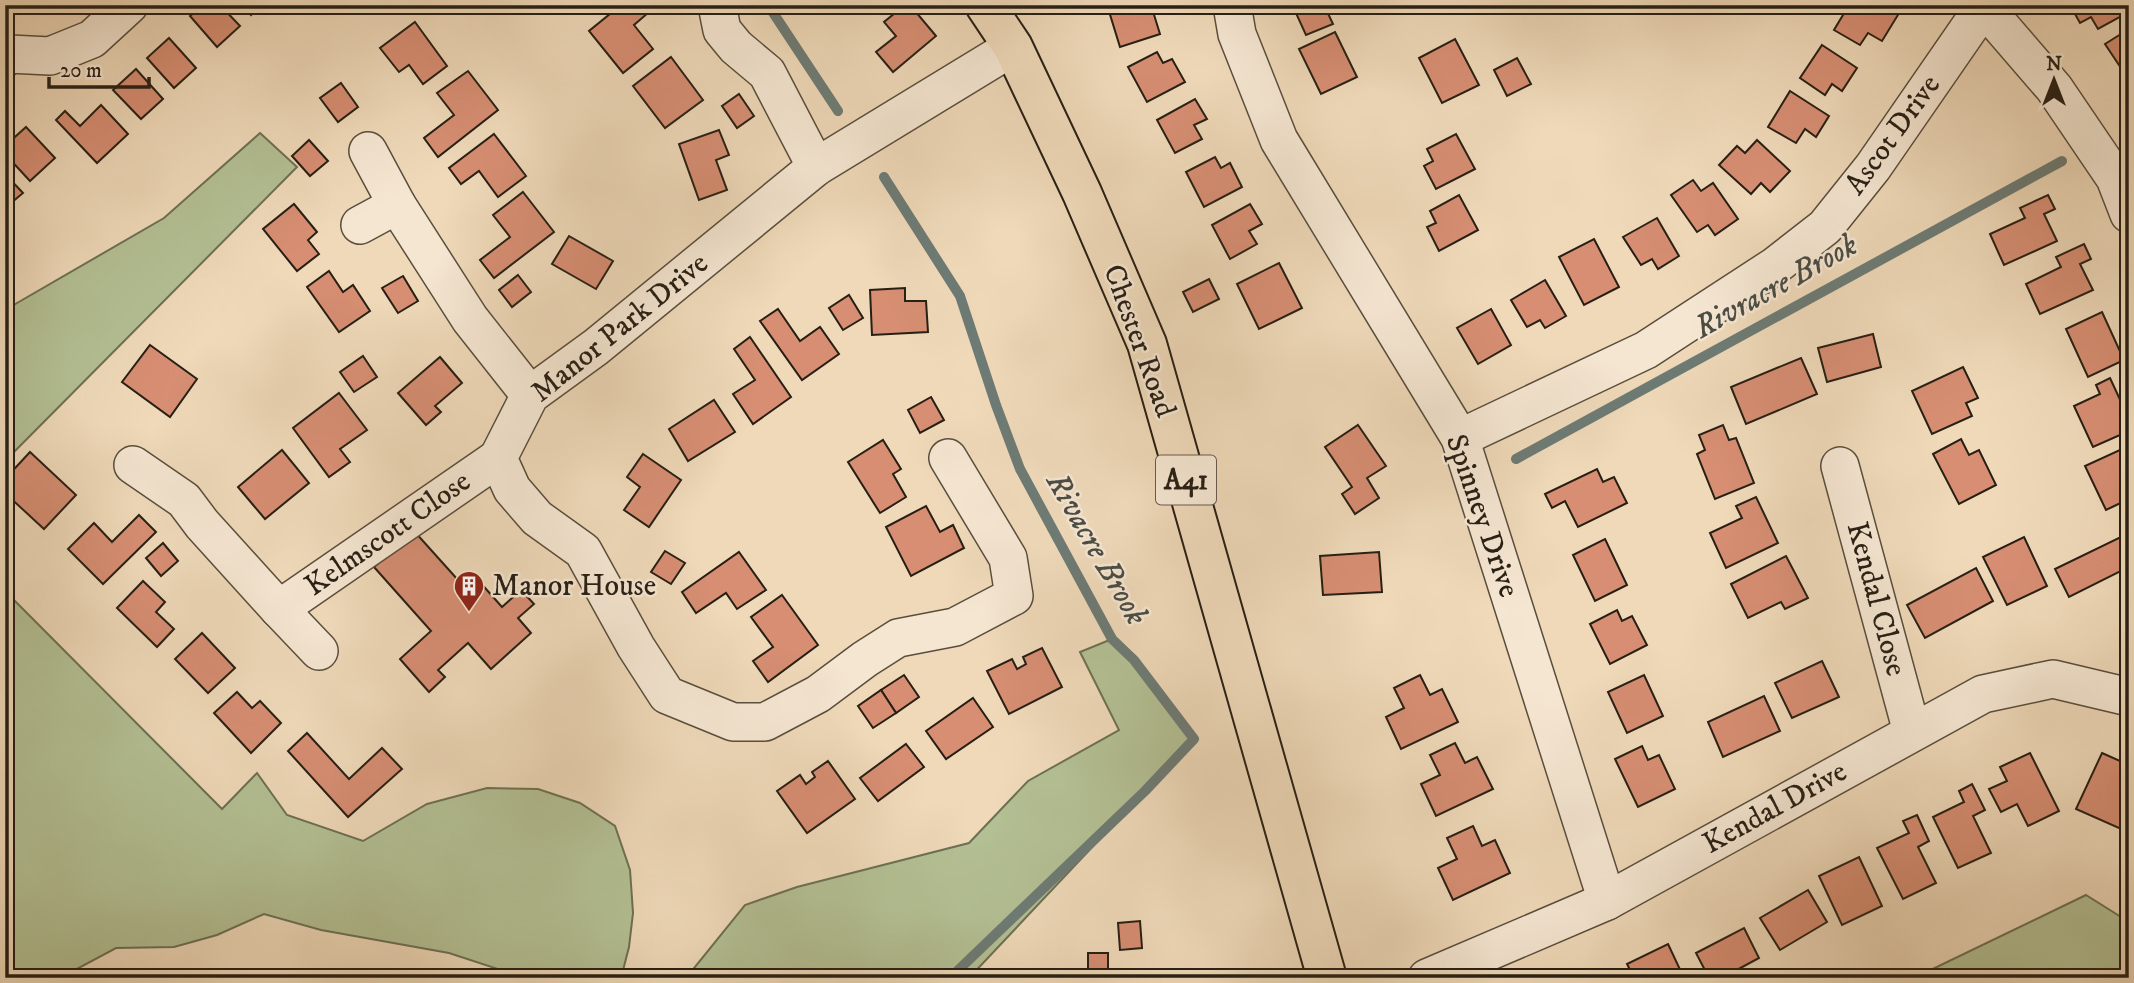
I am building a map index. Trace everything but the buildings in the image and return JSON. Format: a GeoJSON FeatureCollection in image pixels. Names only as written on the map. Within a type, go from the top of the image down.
{"type":"FeatureCollection","features":[{"type":"Feature","properties":{"kind":"main road","name":"Chester Road"},"geometry":{"type":"LineString","coordinates":[[985,5],[1013,47],[1082,193],[1147,344],[1327,978]]}},
{"type":"Feature","properties":{"kind":"street"},"geometry":{"type":"LineString","coordinates":[[6,53],[50,56],[71,48],[92,39],[129,5]]}},
{"type":"Feature","properties":{"kind":"street"},"geometry":{"type":"LineString","coordinates":[[716,5],[722,30],[736,47],[767,73],[816,167]]}},
{"type":"Feature","properties":{"kind":"street","name":"Spinney Drive"},"geometry":{"type":"LineString","coordinates":[[1232,5],[1237,34],[1279,141],[1460,438],[1607,901]]}},
{"type":"Feature","properties":{"kind":"street"},"geometry":{"type":"LineString","coordinates":[[1985,6],[2054,88],[2115,178],[2129,214]]}},
{"type":"Feature","properties":{"kind":"street","name":"Ascot Drive"},"geometry":{"type":"LineString","coordinates":[[1460,438],[1646,350],[1775,266],[1825,227],[1873,167],[1985,6]]}},
{"type":"Feature","properties":{"kind":"street","name":"Manor Park Drive"},"geometry":{"type":"LineString","coordinates":[[498,458],[530,395],[596,348],[816,167],[1013,47]]}},
{"type":"Feature","properties":{"kind":"street"},"geometry":{"type":"LineString","coordinates":[[368,151],[397,205],[470,319],[530,395]]}},
{"type":"Feature","properties":{"kind":"street"},"geometry":{"type":"LineString","coordinates":[[360,225],[397,205]]}},
{"type":"Feature","properties":{"kind":"street"},"geometry":{"type":"LineString","coordinates":[[498,458],[512,489],[537,518],[583,551],[636,647],[667,695],[733,722],[765,722],[818,694],[898,638],[955,627],[1025,601],[1008,558],[948,458]]}},
{"type":"Feature","properties":{"kind":"street","name":"Kelmscott Close"},"geometry":{"type":"LineString","coordinates":[[279,609],[498,458]]}},
{"type":"Feature","properties":{"kind":"street","name":"Kelmscott Close"},"geometry":{"type":"LineString","coordinates":[[133,465],[184,500],[202,524],[319,651]]}},
{"type":"Feature","properties":{"kind":"street","name":"Kendal Close"},"geometry":{"type":"LineString","coordinates":[[1840,466],[1912,732]]}},
{"type":"Feature","properties":{"kind":"street","name":"Kendal Drive"},"geometry":{"type":"LineString","coordinates":[[1427,978],[1607,901],[1983,694],[2053,679],[2129,697]]}},
{"type":"Feature","properties":{"kind":"green space"},"geometry":{"type":"Polygon","coordinates":[[[260,133],[297,167],[5,461],[5,310],[164,218],[260,133]]]}},
{"type":"Feature","properties":{"kind":"green space"},"geometry":{"type":"Polygon","coordinates":[[[5,591],[222,809],[257,773],[287,815],[363,841],[427,804],[487,788],[538,789],[580,803],[615,826],[630,870],[633,913],[629,947],[621,978],[525,978],[449,953],[321,930],[264,914],[217,935],[174,947],[116,948],[60,978],[5,978],[5,591]]]}},
{"type":"Feature","properties":{"kind":"green space"},"geometry":{"type":"Polygon","coordinates":[[[1112,639],[1134,660],[1194,739],[969,978],[686,978],[745,905],[797,887],[969,843],[1028,781],[1119,730],[1080,652],[1112,639]]]}},
{"type":"Feature","properties":{"kind":"green space"},"geometry":{"type":"Polygon","coordinates":[[[2086,895],[2129,922],[2129,978],[1914,978],[2086,895]]]}},
{"type":"Feature","properties":{"kind":"waterway"},"geometry":{"type":"LineString","coordinates":[[768,5],[838,111]]}},
{"type":"Feature","properties":{"kind":"waterway","name":"Rivracre Brook"},"geometry":{"type":"LineString","coordinates":[[1516,459],[2062,161]]}},
{"type":"Feature","properties":{"kind":"waterway","name":"Rivacre Brook"},"geometry":{"type":"LineString","coordinates":[[884,177],[960,296],[1020,469],[1112,639],[1134,660],[1194,739],[1145,791],[950,978]]}},
{"type":"Feature","properties":{"kind":"place","name":"Manor House"},"geometry":{"type":"Point","coordinates":[469,613]}}]}
